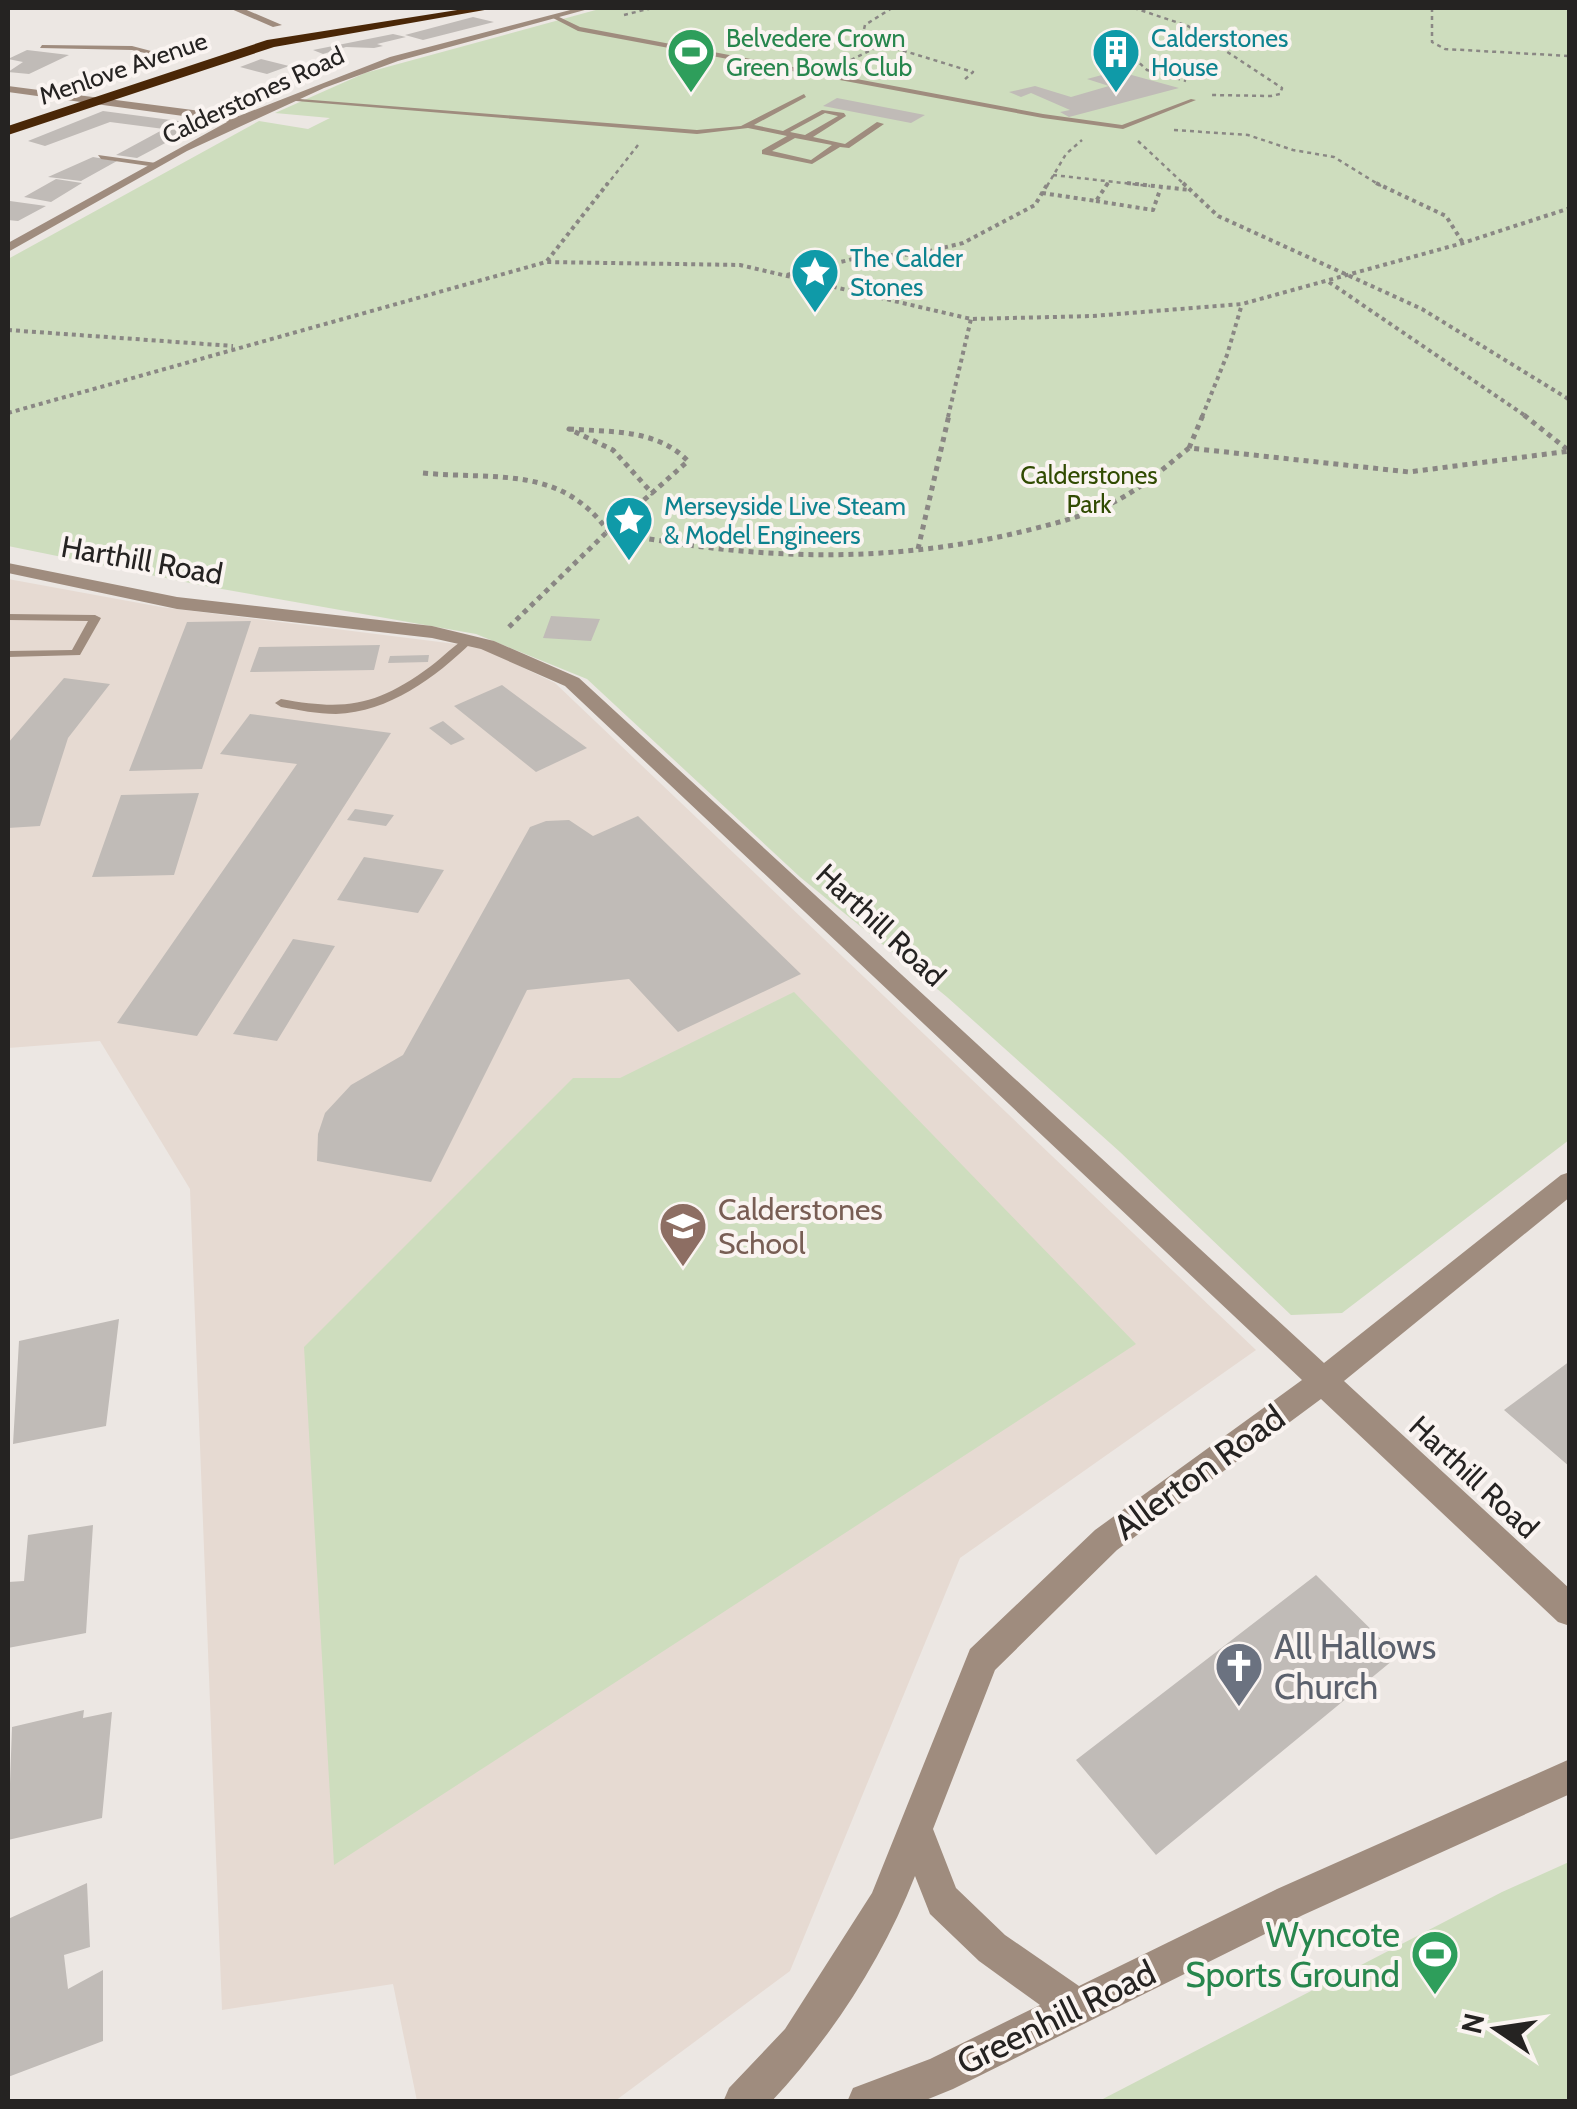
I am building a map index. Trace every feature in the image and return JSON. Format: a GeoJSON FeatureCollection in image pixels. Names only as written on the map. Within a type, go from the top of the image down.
{"type":"FeatureCollection","features":[{"type":"Feature","properties":{"kind":"highway","name":"Menlove Avenue"},"geometry":{"type":"LineString","coordinates":[[8,132],[272,43],[490,8]]}},
{"type":"Feature","properties":{"kind":"highway","name":"Menlove Avenue"},"geometry":{"type":"LineString","coordinates":[[251,32],[294,22]]}},
{"type":"Feature","properties":{"kind":"highway","name":"Menlove Avenue"},"geometry":{"type":"LineString","coordinates":[[136,69],[178,54]]}},
{"type":"Feature","properties":{"kind":"highway","name":"Menlove Avenue"},"geometry":{"type":"LineString","coordinates":[[20,109],[83,87]]}},
{"type":"Feature","properties":{"kind":"street"},"geometry":{"type":"LineString","coordinates":[[234,8],[277,25]]}},
{"type":"Feature","properties":{"kind":"street"},"geometry":{"type":"LineString","coordinates":[[534,22],[535,8]]}},
{"type":"Feature","properties":{"kind":"street","name":"Calderstones Road"},"geometry":{"type":"LineString","coordinates":[[8,248],[156,165],[287,100],[409,54],[587,8]]}},
{"type":"Feature","properties":{"kind":"street"},"geometry":{"type":"LineString","coordinates":[[8,90],[241,120]]}},
{"type":"Feature","properties":{"kind":"street","name":"Harthill Road"},"geometry":{"type":"LineString","coordinates":[[8,568],[177,603],[432,632],[478,643],[572,682],[1570,1612]]}},
{"type":"Feature","properties":{"kind":"street","name":"Allerton Road"},"geometry":{"type":"LineString","coordinates":[[743,2102],[800,2044],[886,1905],[982,1660],[1106,1540],[1324,1380],[1570,1182]]}},
{"type":"Feature","properties":{"kind":"street","name":"Greenhill Road"},"geometry":{"type":"LineString","coordinates":[[867,2102],[938,2076],[1290,1902],[1570,1776]]}},
{"type":"Feature","properties":{"kind":"street"},"geometry":{"type":"LineString","coordinates":[[915,1829],[943,1901],[992,1948],[1076,2007]]}},
{"type":"Feature","properties":{"kind":"lane"},"geometry":{"type":"LineString","coordinates":[[555,18],[597,32],[1099,124],[1123,127],[1193,100]]}},
{"type":"Feature","properties":{"kind":"lane"},"geometry":{"type":"LineString","coordinates":[[42,47],[132,48],[178,54]]}},
{"type":"Feature","properties":{"kind":"lane"},"geometry":{"type":"LineString","coordinates":[[748,126],[804,96]]}},
{"type":"Feature","properties":{"kind":"lane"},"geometry":{"type":"LineString","coordinates":[[287,100],[697,132],[748,126],[846,146],[880,124]]}},
{"type":"Feature","properties":{"kind":"lane"},"geometry":{"type":"LineString","coordinates":[[784,133],[824,111],[844,115],[806,138]]}},
{"type":"Feature","properties":{"kind":"lane"},"geometry":{"type":"LineString","coordinates":[[794,135],[765,152],[812,162],[838,145]]}},
{"type":"Feature","properties":{"kind":"lane"},"geometry":{"type":"LineString","coordinates":[[101,157],[156,165]]}},
{"type":"Feature","properties":{"kind":"lane"},"geometry":{"type":"LineString","coordinates":[[8,617],[95,618],[76,654],[8,654]]}},
{"type":"Feature","properties":{"kind":"lane"},"geometry":{"type":"LineString","coordinates":[[281,704],[337,710],[364,707],[478,643]]}},
{"type":"Feature","properties":{"kind":"path"},"geometry":{"type":"LineString","coordinates":[[1134,8],[1188,26],[1282,88],[1280,94],[1269,98],[1210,88]]}},
{"type":"Feature","properties":{"kind":"path"},"geometry":{"type":"LineString","coordinates":[[1432,8],[1432,42],[1445,49],[1570,56]]}},
{"type":"Feature","properties":{"kind":"path"},"geometry":{"type":"LineString","coordinates":[[1134,58],[1148,70],[1195,84]]}},
{"type":"Feature","properties":{"kind":"path"},"geometry":{"type":"LineString","coordinates":[[1193,100],[1226,92]]}},
{"type":"Feature","properties":{"kind":"path"},"geometry":{"type":"LineString","coordinates":[[786,276],[861,257],[917,254],[963,243],[1035,205],[1066,154],[1099,124]]}},
{"type":"Feature","properties":{"kind":"path"},"geometry":{"type":"LineString","coordinates":[[1123,127],[1218,216],[1422,309],[1570,400]]}},
{"type":"Feature","properties":{"kind":"path"},"geometry":{"type":"LineString","coordinates":[[546,262],[652,128]]}},
{"type":"Feature","properties":{"kind":"path"},"geometry":{"type":"LineString","coordinates":[[1216,133],[1234,134],[1352,165],[1369,180],[1446,216],[1463,243]]}},
{"type":"Feature","properties":{"kind":"path"},"geometry":{"type":"LineString","coordinates":[[1053,175],[1190,190]]}},
{"type":"Feature","properties":{"kind":"path"},"geometry":{"type":"LineString","coordinates":[[1096,201],[1109,181]]}},
{"type":"Feature","properties":{"kind":"path"},"geometry":{"type":"LineString","coordinates":[[1042,193],[1153,210],[1161,187]]}},
{"type":"Feature","properties":{"kind":"path"},"geometry":{"type":"LineString","coordinates":[[8,413],[546,262],[740,265],[971,319],[1093,316],[1242,304],[1463,243],[1570,208]]}},
{"type":"Feature","properties":{"kind":"path"},"geometry":{"type":"LineString","coordinates":[[1328,281],[1509,403],[1569,451]]}},
{"type":"Feature","properties":{"kind":"path"},"geometry":{"type":"LineString","coordinates":[[423,473],[499,477],[546,485],[584,501],[608,531],[710,551],[918,549],[1044,526],[1104,507],[1149,480],[1189,448],[1227,355],[1242,304]]}},
{"type":"Feature","properties":{"kind":"path"},"geometry":{"type":"LineString","coordinates":[[918,549],[971,319]]}},
{"type":"Feature","properties":{"kind":"path"},"geometry":{"type":"LineString","coordinates":[[8,330],[240,347]]}},
{"type":"Feature","properties":{"kind":"path"},"geometry":{"type":"LineString","coordinates":[[478,643],[652,493],[688,460],[679,448],[661,440],[568,429],[613,450],[652,493]]}},
{"type":"Feature","properties":{"kind":"path"},"geometry":{"type":"LineString","coordinates":[[1189,448],[1409,472],[1569,451]]}},
{"type":"Feature","properties":{"kind":"shaded area","name":"Calderstones School"},"geometry":{"type":"Polygon","coordinates":[[[8,579],[161,607],[480,647],[555,683],[1256,1350],[960,1558],[790,1971],[615,2101],[417,2101],[393,1984],[222,2010],[190,1189],[100,1041],[8,1048],[8,579]]]}},
{"type":"Feature","properties":{"kind":"green space","name":"Calderstones Park"},"geometry":{"type":"Polygon","coordinates":[[[603,8],[1569,8],[1569,1140],[1342,1313],[1291,1315],[1120,1152],[947,997],[800,877],[587,679],[476,634],[8,546],[8,259],[259,121],[308,129],[330,118],[275,113],[365,73],[603,8]]]}},
{"type":"Feature","properties":{"kind":"green space"},"geometry":{"type":"Polygon","coordinates":[[[794,992],[1136,1344],[334,1865],[304,1347],[573,1078],[620,1078],[794,992]]]}},
{"type":"Feature","properties":{"kind":"green space","name":"Wyncote Sports Ground"},"geometry":{"type":"Polygon","coordinates":[[[1569,1862],[1569,2101],[1099,2101],[1502,1892],[1569,1862]]]}},
{"type":"Feature","properties":{"kind":"building"},"geometry":{"type":"Polygon","coordinates":[[[473,17],[494,22],[423,40],[405,35],[473,17]]]}},
{"type":"Feature","properties":{"kind":"building"},"geometry":{"type":"Polygon","coordinates":[[[393,34],[406,37],[374,48],[346,47],[323,54],[313,50],[393,34]]]}},
{"type":"Feature","properties":{"kind":"building"},"geometry":{"type":"Polygon","coordinates":[[[27,50],[69,55],[29,74],[8,72],[23,62],[8,59],[27,50]]]}},
{"type":"Feature","properties":{"kind":"building"},"geometry":{"type":"Polygon","coordinates":[[[261,59],[289,66],[267,74],[240,67],[261,59]]]}},
{"type":"Feature","properties":{"kind":"building","name":"Calderstones House"},"geometry":{"type":"Polygon","coordinates":[[[1117,71],[1179,88],[1069,117],[1060,112],[1070,110],[1031,93],[1021,97],[1009,92],[1035,86],[1071,97],[1109,86],[1087,79],[1117,71]]]}},
{"type":"Feature","properties":{"kind":"building"},"geometry":{"type":"Polygon","coordinates":[[[837,98],[925,115],[911,123],[823,106],[837,98]]]}},
{"type":"Feature","properties":{"kind":"building"},"geometry":{"type":"Polygon","coordinates":[[[103,111],[201,124],[137,158],[116,155],[164,129],[110,122],[45,146],[28,141],[103,111]]]}},
{"type":"Feature","properties":{"kind":"building"},"geometry":{"type":"Polygon","coordinates":[[[93,157],[117,161],[81,181],[48,177],[93,157]]]}},
{"type":"Feature","properties":{"kind":"building"},"geometry":{"type":"Polygon","coordinates":[[[56,179],[82,183],[51,202],[24,197],[56,179]]]}},
{"type":"Feature","properties":{"kind":"building"},"geometry":{"type":"Polygon","coordinates":[[[10,201],[46,206],[18,221],[8,220],[10,201]]]}},
{"type":"Feature","properties":{"kind":"building"},"geometry":{"type":"Polygon","coordinates":[[[551,616],[600,619],[591,641],[543,638],[551,616]]]}},
{"type":"Feature","properties":{"kind":"building"},"geometry":{"type":"Polygon","coordinates":[[[251,621],[202,769],[129,771],[187,622],[251,621]]]}},
{"type":"Feature","properties":{"kind":"building"},"geometry":{"type":"Polygon","coordinates":[[[380,645],[374,670],[250,672],[259,647],[380,645]]]}},
{"type":"Feature","properties":{"kind":"building"},"geometry":{"type":"Polygon","coordinates":[[[429,655],[428,662],[388,663],[390,656],[429,655]]]}},
{"type":"Feature","properties":{"kind":"building"},"geometry":{"type":"Polygon","coordinates":[[[64,678],[110,684],[68,738],[40,826],[8,828],[8,743],[64,678]]]}},
{"type":"Feature","properties":{"kind":"building"},"geometry":{"type":"Polygon","coordinates":[[[502,685],[587,748],[536,772],[454,706],[502,685]]]}},
{"type":"Feature","properties":{"kind":"building"},"geometry":{"type":"Polygon","coordinates":[[[250,714],[391,733],[197,1036],[117,1023],[297,764],[220,754],[250,714]]]}},
{"type":"Feature","properties":{"kind":"building"},"geometry":{"type":"Polygon","coordinates":[[[443,721],[465,739],[451,745],[429,728],[443,721]]]}},
{"type":"Feature","properties":{"kind":"building"},"geometry":{"type":"Polygon","coordinates":[[[199,793],[174,875],[92,877],[121,795],[199,793]]]}},
{"type":"Feature","properties":{"kind":"building"},"geometry":{"type":"Polygon","coordinates":[[[355,809],[394,815],[386,826],[347,820],[355,809]]]}},
{"type":"Feature","properties":{"kind":"building"},"geometry":{"type":"Polygon","coordinates":[[[638,816],[801,974],[678,1032],[629,979],[527,990],[431,1182],[317,1161],[318,1134],[325,1113],[351,1085],[403,1055],[530,827],[546,821],[569,820],[593,836],[638,816]]]}},
{"type":"Feature","properties":{"kind":"building"},"geometry":{"type":"Polygon","coordinates":[[[364,857],[444,870],[418,913],[337,900],[364,857]]]}},
{"type":"Feature","properties":{"kind":"building"},"geometry":{"type":"Polygon","coordinates":[[[293,939],[335,946],[277,1041],[233,1034],[293,939]]]}},
{"type":"Feature","properties":{"kind":"building"},"geometry":{"type":"Polygon","coordinates":[[[119,1319],[106,1426],[13,1444],[19,1341],[119,1319]]]}},
{"type":"Feature","properties":{"kind":"building"},"geometry":{"type":"Polygon","coordinates":[[[1570,1361],[1570,1467],[1504,1410],[1570,1361]]]}},
{"type":"Feature","properties":{"kind":"building"},"geometry":{"type":"Polygon","coordinates":[[[93,1525],[86,1633],[8,1648],[8,1582],[24,1581],[28,1535],[93,1525]]]}},
{"type":"Feature","properties":{"kind":"building","name":"All Hallows Church"},"geometry":{"type":"Polygon","coordinates":[[[1316,1575],[1398,1656],[1156,1855],[1076,1760],[1316,1575]]]}},
{"type":"Feature","properties":{"kind":"building"},"geometry":{"type":"Polygon","coordinates":[[[84,1710],[83,1718],[112,1712],[102,1818],[8,1840],[12,1727],[84,1710]]]}},
{"type":"Feature","properties":{"kind":"building"},"geometry":{"type":"Polygon","coordinates":[[[87,1883],[90,1947],[64,1955],[68,1989],[103,1970],[103,2041],[8,2077],[8,1919],[87,1883]]]}},
{"type":"Feature","properties":{"kind":"place","name":"Belvedere Crown Green Bowls Club"},"geometry":{"type":"Point","coordinates":[691,94]}},
{"type":"Feature","properties":{"kind":"place","name":"Calderstones House"},"geometry":{"type":"Point","coordinates":[1116,94]}},
{"type":"Feature","properties":{"kind":"place","name":"The Calder Stones"},"geometry":{"type":"Point","coordinates":[815,314]}},
{"type":"Feature","properties":{"kind":"place","name":"Merseyside Live Steam & Model Engineers"},"geometry":{"type":"Point","coordinates":[629,562]}},
{"type":"Feature","properties":{"kind":"place","name":"Calderstones School"},"geometry":{"type":"Point","coordinates":[683,1268]}},
{"type":"Feature","properties":{"kind":"place","name":"All Hallows Church"},"geometry":{"type":"Point","coordinates":[1239,1708]}},
{"type":"Feature","properties":{"kind":"place","name":"Wyncote Sports Ground"},"geometry":{"type":"Point","coordinates":[1435,1996]}}]}
